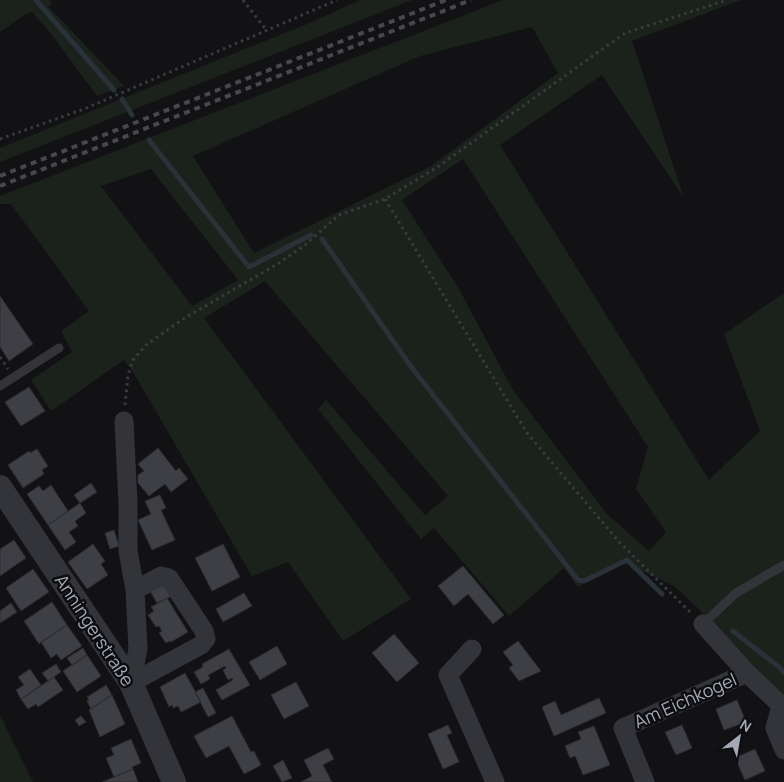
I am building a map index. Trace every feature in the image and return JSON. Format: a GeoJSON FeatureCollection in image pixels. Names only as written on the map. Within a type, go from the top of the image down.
{"type":"FeatureCollection","features":[{"type":"Feature","properties":{"kind":"street"},"geometry":{"type":"LineString","coordinates":[[124,421],[128,551],[135,590],[138,649],[131,683]]}},
{"type":"Feature","properties":{"kind":"street","name":"Anningerstraße"},"geometry":{"type":"LineString","coordinates":[[0,487],[131,683],[174,782]]}},
{"type":"Feature","properties":{"kind":"street"},"geometry":{"type":"LineString","coordinates":[[131,683],[201,645],[206,639],[204,631],[169,578],[161,576],[135,590]]}},
{"type":"Feature","properties":{"kind":"street"},"geometry":{"type":"LineString","coordinates":[[703,624],[747,673],[782,707],[775,728],[784,750]]}},
{"type":"Feature","properties":{"kind":"street"},"geometry":{"type":"LineString","coordinates":[[472,649],[448,675],[495,782]]}},
{"type":"Feature","properties":{"kind":"street","name":"Am Eichkogel"},"geometry":{"type":"LineString","coordinates":[[645,782],[622,728],[747,673]]}},
{"type":"Feature","properties":{"kind":"lane"},"geometry":{"type":"LineString","coordinates":[[0,386],[59,348]]}},
{"type":"Feature","properties":{"kind":"lane"},"geometry":{"type":"LineString","coordinates":[[703,624],[736,593],[784,565]]}},
{"type":"Feature","properties":{"kind":"path"},"geometry":{"type":"LineString","coordinates":[[244,0],[266,31]]}},
{"type":"Feature","properties":{"kind":"path"},"geometry":{"type":"LineString","coordinates":[[0,139],[84,109],[337,0]]}},
{"type":"Feature","properties":{"kind":"path"},"geometry":{"type":"LineString","coordinates":[[124,421],[128,375],[133,360],[146,345],[183,319],[276,265],[306,245],[339,215],[385,199],[436,168],[625,33],[727,0]]}},
{"type":"Feature","properties":{"kind":"path"},"geometry":{"type":"LineString","coordinates":[[385,199],[527,433],[620,542],[703,624]]}},
{"type":"Feature","properties":{"kind":"shaded area"},"geometry":{"type":"Polygon","coordinates":[[[0,0],[50,0],[52,4],[48,6],[124,86],[97,96],[52,35],[32,12],[0,32],[0,0]]]}},
{"type":"Feature","properties":{"kind":"shaded area"},"geometry":{"type":"Polygon","coordinates":[[[360,0],[412,0],[0,162],[0,148],[312,22],[360,0]]]}},
{"type":"Feature","properties":{"kind":"shaded area"},"geometry":{"type":"Polygon","coordinates":[[[503,0],[741,0],[632,41],[684,198],[602,75],[500,145],[709,480],[760,431],[724,334],[784,293],[784,699],[726,643],[699,609],[674,586],[623,562],[578,587],[564,568],[509,616],[434,528],[421,539],[318,409],[326,400],[425,515],[448,496],[265,281],[204,318],[411,599],[343,641],[288,562],[252,576],[133,372],[124,360],[51,411],[31,380],[72,352],[61,331],[89,311],[11,204],[0,204],[0,196],[503,0]],[[532,27],[420,56],[193,156],[254,253],[431,166],[558,73],[532,27]],[[463,159],[402,200],[459,289],[513,390],[607,514],[649,551],[666,532],[636,489],[648,447],[463,159]],[[151,169],[101,186],[192,306],[238,280],[151,169]]]}},
{"type":"Feature","properties":{"kind":"shaded area"},"geometry":{"type":"Polygon","coordinates":[[[0,715],[33,782],[0,782],[0,715]]]}},
{"type":"Feature","properties":{"kind":"building"},"geometry":{"type":"Polygon","coordinates":[[[0,296],[33,344],[9,361],[0,347],[0,296]]]}},
{"type":"Feature","properties":{"kind":"building"},"geometry":{"type":"Polygon","coordinates":[[[29,387],[45,411],[21,426],[5,402],[29,387]]]}},
{"type":"Feature","properties":{"kind":"building"},"geometry":{"type":"Polygon","coordinates":[[[158,448],[176,471],[179,468],[188,479],[171,492],[165,484],[149,496],[138,483],[138,475],[144,471],[138,464],[158,448]]]}},
{"type":"Feature","properties":{"kind":"building"},"geometry":{"type":"Polygon","coordinates":[[[37,449],[48,466],[42,470],[44,474],[23,488],[8,465],[29,451],[30,453],[37,449]]]}},
{"type":"Feature","properties":{"kind":"building"},"geometry":{"type":"Polygon","coordinates":[[[91,483],[97,492],[80,503],[74,495],[91,483]]]}},
{"type":"Feature","properties":{"kind":"building"},"geometry":{"type":"Polygon","coordinates":[[[51,485],[68,511],[48,525],[27,494],[39,486],[43,491],[51,485]]]}},
{"type":"Feature","properties":{"kind":"building"},"geometry":{"type":"Polygon","coordinates":[[[160,495],[166,508],[161,510],[175,540],[152,550],[138,520],[151,514],[145,501],[160,495]]]}},
{"type":"Feature","properties":{"kind":"building"},"geometry":{"type":"Polygon","coordinates":[[[80,503],[86,513],[75,521],[78,526],[69,532],[76,542],[65,550],[48,525],[80,503]]]}},
{"type":"Feature","properties":{"kind":"building"},"geometry":{"type":"Polygon","coordinates":[[[114,530],[119,546],[110,549],[105,533],[114,530]]]}},
{"type":"Feature","properties":{"kind":"building"},"geometry":{"type":"Polygon","coordinates":[[[14,540],[26,558],[0,576],[0,549],[14,540]]]}},
{"type":"Feature","properties":{"kind":"building"},"geometry":{"type":"Polygon","coordinates":[[[93,544],[105,561],[101,564],[108,575],[87,589],[68,562],[93,544]]]}},
{"type":"Feature","properties":{"kind":"building"},"geometry":{"type":"Polygon","coordinates":[[[223,544],[240,577],[212,591],[195,558],[223,544]]]}},
{"type":"Feature","properties":{"kind":"building"},"geometry":{"type":"Polygon","coordinates":[[[463,566],[504,615],[493,624],[468,594],[454,606],[438,586],[463,566]]]}},
{"type":"Feature","properties":{"kind":"building"},"geometry":{"type":"Polygon","coordinates":[[[33,569],[49,592],[21,611],[6,588],[33,569]]]}},
{"type":"Feature","properties":{"kind":"building"},"geometry":{"type":"Polygon","coordinates":[[[161,584],[166,585],[172,596],[157,603],[150,591],[161,584]]]}},
{"type":"Feature","properties":{"kind":"building"},"geometry":{"type":"Polygon","coordinates":[[[244,593],[252,606],[223,622],[216,609],[244,593]]]}},
{"type":"Feature","properties":{"kind":"building"},"geometry":{"type":"Polygon","coordinates":[[[167,598],[188,632],[166,643],[159,633],[162,631],[159,626],[156,627],[148,615],[154,611],[151,607],[167,598]]]}},
{"type":"Feature","properties":{"kind":"building"},"geometry":{"type":"Polygon","coordinates":[[[52,602],[67,625],[39,644],[24,621],[52,602]]]}},
{"type":"Feature","properties":{"kind":"building"},"geometry":{"type":"Polygon","coordinates":[[[11,603],[17,612],[0,623],[0,611],[11,603]]]}},
{"type":"Feature","properties":{"kind":"building"},"geometry":{"type":"Polygon","coordinates":[[[67,625],[82,646],[61,660],[57,654],[51,658],[41,642],[67,625]]]}},
{"type":"Feature","properties":{"kind":"building"},"geometry":{"type":"Polygon","coordinates":[[[394,634],[419,663],[397,682],[372,653],[394,634]]]}},
{"type":"Feature","properties":{"kind":"building"},"geometry":{"type":"Polygon","coordinates":[[[518,641],[541,671],[519,681],[509,668],[513,665],[503,652],[518,641]]]}},
{"type":"Feature","properties":{"kind":"building"},"geometry":{"type":"Polygon","coordinates":[[[277,646],[287,664],[260,680],[249,662],[277,646]]]}},
{"type":"Feature","properties":{"kind":"building"},"geometry":{"type":"Polygon","coordinates":[[[83,648],[87,655],[72,665],[67,658],[83,648]]]}},
{"type":"Feature","properties":{"kind":"building"},"geometry":{"type":"Polygon","coordinates":[[[229,649],[250,685],[222,700],[216,690],[233,680],[232,678],[228,680],[223,670],[226,668],[225,666],[208,675],[210,679],[201,684],[194,672],[203,667],[202,664],[229,649]]]}},
{"type":"Feature","properties":{"kind":"building"},"geometry":{"type":"Polygon","coordinates":[[[87,655],[101,676],[77,692],[63,671],[87,655]]]}},
{"type":"Feature","properties":{"kind":"building"},"geometry":{"type":"Polygon","coordinates":[[[56,664],[61,672],[48,681],[42,673],[56,664]]]}},
{"type":"Feature","properties":{"kind":"building"},"geometry":{"type":"Polygon","coordinates":[[[30,669],[41,685],[21,699],[16,690],[24,685],[18,677],[30,669]]]}},
{"type":"Feature","properties":{"kind":"building"},"geometry":{"type":"Polygon","coordinates":[[[185,673],[201,702],[181,712],[178,706],[173,708],[172,705],[169,707],[160,687],[185,673]]]}},
{"type":"Feature","properties":{"kind":"building"},"geometry":{"type":"Polygon","coordinates":[[[54,677],[63,690],[38,707],[36,704],[28,709],[21,699],[54,677]]]}},
{"type":"Feature","properties":{"kind":"building"},"geometry":{"type":"Polygon","coordinates":[[[296,682],[309,706],[284,719],[271,695],[296,682]]]}},
{"type":"Feature","properties":{"kind":"building"},"geometry":{"type":"Polygon","coordinates":[[[106,685],[112,695],[91,709],[87,697],[106,685]]]}},
{"type":"Feature","properties":{"kind":"building"},"geometry":{"type":"Polygon","coordinates":[[[203,688],[216,713],[208,717],[195,692],[203,688]]]}},
{"type":"Feature","properties":{"kind":"building"},"geometry":{"type":"Polygon","coordinates":[[[112,695],[125,724],[100,737],[89,710],[112,695]]]}},
{"type":"Feature","properties":{"kind":"building"},"geometry":{"type":"Polygon","coordinates":[[[599,698],[606,713],[554,736],[542,707],[555,701],[561,715],[599,698]]]}},
{"type":"Feature","properties":{"kind":"building"},"geometry":{"type":"Polygon","coordinates":[[[737,700],[746,722],[724,730],[716,709],[737,700]]]}},
{"type":"Feature","properties":{"kind":"building"},"geometry":{"type":"Polygon","coordinates":[[[81,716],[86,722],[79,726],[75,720],[81,716]]]}},
{"type":"Feature","properties":{"kind":"building"},"geometry":{"type":"Polygon","coordinates":[[[232,716],[251,752],[254,751],[261,765],[244,774],[229,746],[206,758],[194,736],[232,716]]]}},
{"type":"Feature","properties":{"kind":"building"},"geometry":{"type":"Polygon","coordinates":[[[448,725],[452,733],[447,735],[459,762],[443,769],[428,734],[448,725]]]}},
{"type":"Feature","properties":{"kind":"building"},"geometry":{"type":"Polygon","coordinates":[[[682,725],[692,748],[676,755],[665,732],[682,725]]]}},
{"type":"Feature","properties":{"kind":"building"},"geometry":{"type":"Polygon","coordinates":[[[594,726],[610,765],[583,775],[575,756],[570,758],[565,746],[581,739],[578,732],[594,726]]]}},
{"type":"Feature","properties":{"kind":"building"},"geometry":{"type":"Polygon","coordinates":[[[131,739],[141,763],[132,767],[133,769],[114,777],[106,758],[114,755],[111,748],[131,739]]]}},
{"type":"Feature","properties":{"kind":"building"},"geometry":{"type":"Polygon","coordinates":[[[328,748],[334,759],[323,765],[332,782],[301,782],[312,776],[304,760],[328,748]]]}},
{"type":"Feature","properties":{"kind":"building"},"geometry":{"type":"Polygon","coordinates":[[[755,749],[765,771],[745,780],[735,758],[755,749]]]}},
{"type":"Feature","properties":{"kind":"building"},"geometry":{"type":"Polygon","coordinates":[[[283,760],[292,778],[282,782],[273,766],[283,760]]]}},
{"type":"Feature","properties":{"kind":"building"},"geometry":{"type":"Polygon","coordinates":[[[133,769],[138,782],[102,782],[114,777],[133,769]]]}},
{"type":"Feature","properties":{"kind":"waterway"},"geometry":{"type":"LineString","coordinates":[[36,0],[114,90]]}},
{"type":"Feature","properties":{"kind":"waterway"},"geometry":{"type":"LineString","coordinates":[[122,99],[132,115]]}},
{"type":"Feature","properties":{"kind":"waterway"},"geometry":{"type":"LineString","coordinates":[[149,140],[249,267],[311,235]]}},
{"type":"Feature","properties":{"kind":"waterway"},"geometry":{"type":"LineString","coordinates":[[322,239],[412,368],[578,580],[584,581],[627,560],[662,594]]}},
{"type":"Feature","properties":{"kind":"waterway"},"geometry":{"type":"LineString","coordinates":[[733,631],[784,673]]}},
{"type":"Feature","properties":{"kind":"railway"},"geometry":{"type":"LineString","coordinates":[[0,176],[446,0]]}},
{"type":"Feature","properties":{"kind":"railway"},"geometry":{"type":"LineString","coordinates":[[0,186],[471,0]]}}]}
